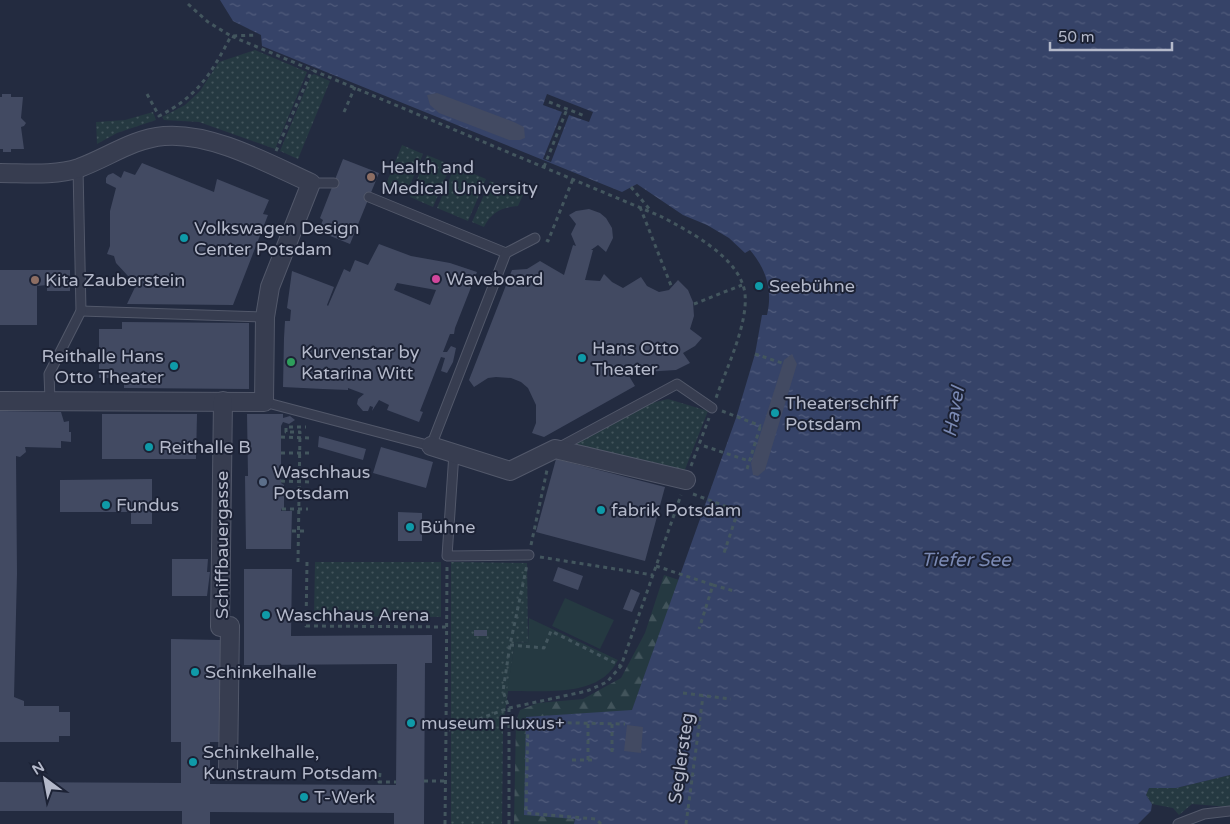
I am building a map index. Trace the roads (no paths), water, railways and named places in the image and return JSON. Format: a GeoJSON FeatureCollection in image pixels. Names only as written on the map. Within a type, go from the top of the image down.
{"type":"FeatureCollection","features":[{"type":"Feature","properties":{"kind":"street"},"geometry":{"type":"LineString","coordinates":[[0,173],[35,173],[78,168],[137,141],[165,136],[206,140],[312,183],[270,287],[265,317],[264,402],[0,401]]}},
{"type":"Feature","properties":{"kind":"street","name":"Schiffbauergasse"},"geometry":{"type":"LineString","coordinates":[[223,401],[220,626],[230,626],[228,771]]}},
{"type":"Feature","properties":{"kind":"street"},"geometry":{"type":"LineString","coordinates":[[432,446],[510,471],[553,451],[684,486]]}},
{"type":"Feature","properties":{"kind":"lane"},"geometry":{"type":"LineString","coordinates":[[50,400],[49,374],[81,311],[78,168]]}},
{"type":"Feature","properties":{"kind":"lane"},"geometry":{"type":"LineString","coordinates":[[312,183],[334,183]]}},
{"type":"Feature","properties":{"kind":"lane"},"geometry":{"type":"LineString","coordinates":[[369,197],[506,253]]}},
{"type":"Feature","properties":{"kind":"lane"},"geometry":{"type":"LineString","coordinates":[[264,402],[432,446],[506,253],[535,238]]}},
{"type":"Feature","properties":{"kind":"lane"},"geometry":{"type":"LineString","coordinates":[[81,311],[265,317]]}},
{"type":"Feature","properties":{"kind":"lane"},"geometry":{"type":"LineString","coordinates":[[553,451],[676,384],[712,408]]}},
{"type":"Feature","properties":{"kind":"lane"},"geometry":{"type":"LineString","coordinates":[[454,453],[447,556],[529,555]]}},
{"type":"Feature","properties":{"kind":"lane"},"geometry":{"type":"LineString","coordinates":[[1178,824],[1204,814],[1230,811]]}},
{"type":"Feature","properties":{"kind":"water","name":"Tiefer See"},"geometry":{"type":"Polygon","coordinates":[[[220,0],[1230,0],[1230,775],[1176,788],[1149,788],[1146,795],[1152,804],[1151,811],[1138,824],[574,824],[575,819],[524,815],[526,717],[632,710],[736,418],[755,354],[762,315],[767,315],[769,297],[767,280],[756,257],[750,250],[745,253],[729,238],[707,225],[683,215],[637,184],[622,192],[262,46],[261,35],[233,21],[220,0]]]}},
{"type":"Feature","properties":{"kind":"place","name":"Health and Medical University"},"geometry":{"type":"Point","coordinates":[371,177]}},
{"type":"Feature","properties":{"kind":"place","name":"Volkswagen Design Center Potsdam"},"geometry":{"type":"Point","coordinates":[184,238]}},
{"type":"Feature","properties":{"kind":"place","name":"Waveboard"},"geometry":{"type":"Point","coordinates":[436,279]}},
{"type":"Feature","properties":{"kind":"place","name":"Kita Zauberstein"},"geometry":{"type":"Point","coordinates":[35,280]}},
{"type":"Feature","properties":{"kind":"place","name":"Seebühne"},"geometry":{"type":"Point","coordinates":[759,286]}},
{"type":"Feature","properties":{"kind":"place","name":"Hans Otto Theater"},"geometry":{"type":"Point","coordinates":[582,358]}},
{"type":"Feature","properties":{"kind":"place","name":"Kurvenstar by Katarina Witt"},"geometry":{"type":"Point","coordinates":[291,362]}},
{"type":"Feature","properties":{"kind":"place","name":"Reithalle Hans Otto Theater"},"geometry":{"type":"Point","coordinates":[174,366]}},
{"type":"Feature","properties":{"kind":"place","name":"Theaterschiff Potsdam"},"geometry":{"type":"Point","coordinates":[775,413]}},
{"type":"Feature","properties":{"kind":"place","name":"Reithalle B"},"geometry":{"type":"Point","coordinates":[149,447]}},
{"type":"Feature","properties":{"kind":"place","name":"Waschhaus Potsdam"},"geometry":{"type":"Point","coordinates":[263,482]}},
{"type":"Feature","properties":{"kind":"place","name":"Fundus"},"geometry":{"type":"Point","coordinates":[106,505]}},
{"type":"Feature","properties":{"kind":"place","name":"fabrik Potsdam"},"geometry":{"type":"Point","coordinates":[601,510]}},
{"type":"Feature","properties":{"kind":"place","name":"Bühne"},"geometry":{"type":"Point","coordinates":[410,527]}},
{"type":"Feature","properties":{"kind":"place","name":"Waschhaus Arena"},"geometry":{"type":"Point","coordinates":[266,615]}},
{"type":"Feature","properties":{"kind":"place","name":"Schinkelhalle"},"geometry":{"type":"Point","coordinates":[195,672]}},
{"type":"Feature","properties":{"kind":"place","name":"museum Fluxus+"},"geometry":{"type":"Point","coordinates":[411,723]}},
{"type":"Feature","properties":{"kind":"place","name":"Schinkelhalle, Kunstraum Potsdam"},"geometry":{"type":"Point","coordinates":[193,762]}},
{"type":"Feature","properties":{"kind":"place","name":"T-Werk"},"geometry":{"type":"Point","coordinates":[304,797]}},
{"type":"Feature","properties":{"kind":"water label","name":"Havel"},"geometry":{"type":"Point","coordinates":[953,412]}}]}
